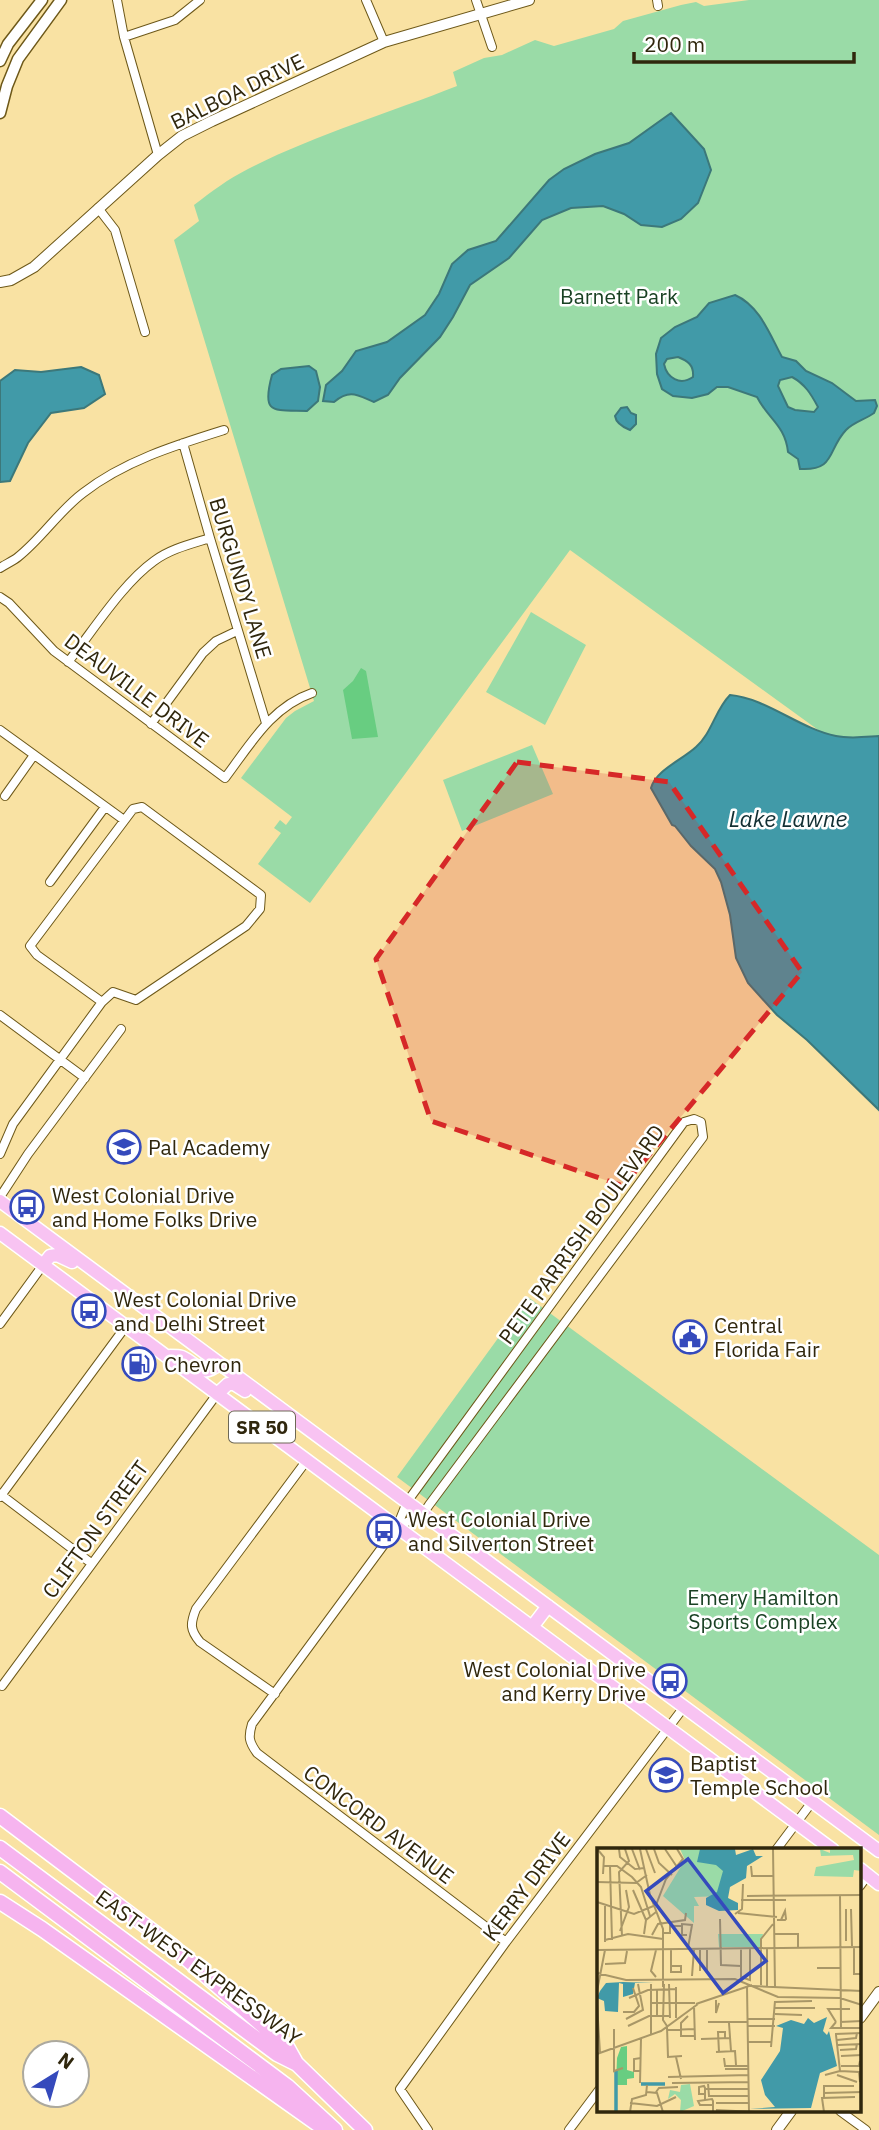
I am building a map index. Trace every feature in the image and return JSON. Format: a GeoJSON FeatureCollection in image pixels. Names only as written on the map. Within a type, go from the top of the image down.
{"type":"FeatureCollection","features":[{"type":"Feature","properties":{"kind":"highway","name":"SR 50"},"geometry":{"type":"LineString","coordinates":[[0,1199],[879,1852]]}},
{"type":"Feature","properties":{"kind":"highway","name":"SR 50"},"geometry":{"type":"LineString","coordinates":[[0,1233],[831,1848]]}},
{"type":"Feature","properties":{"kind":"highway"},"geometry":{"type":"LineString","coordinates":[[43,1265],[50,1256],[57,1255],[99,1283],[110,1282]]}},
{"type":"Feature","properties":{"kind":"highway"},"geometry":{"type":"LineString","coordinates":[[166,1356],[181,1357],[204,1371],[219,1364]]}},
{"type":"Feature","properties":{"kind":"highway"},"geometry":{"type":"LineString","coordinates":[[217,1394],[223,1386],[234,1384],[270,1409],[280,1409]]}},
{"type":"Feature","properties":{"kind":"highway"},"geometry":{"type":"LineString","coordinates":[[532,1628],[548,1606]]}},
{"type":"Feature","properties":{"kind":"highway"},"geometry":{"type":"LineString","coordinates":[[0,1816],[171,1945],[287,2047],[297,2064]]}},
{"type":"Feature","properties":{"kind":"highway","name":"EAST-WEST EXPRESSWAY"},"geometry":{"type":"LineString","coordinates":[[0,1848],[277,2054],[297,2064],[365,2130]]}},
{"type":"Feature","properties":{"kind":"highway","name":"EAST-WEST EXPRESSWAY"},"geometry":{"type":"LineString","coordinates":[[0,1872],[287,2086],[335,2130]]}},
{"type":"Feature","properties":{"kind":"highway"},"geometry":{"type":"LineString","coordinates":[[862,1877],[879,1884]]}},
{"type":"Feature","properties":{"kind":"highway"},"geometry":{"type":"LineString","coordinates":[[0,1902],[327,2130]]}},
{"type":"Feature","properties":{"kind":"main road"},"geometry":{"type":"LineString","coordinates":[[0,61],[8,44],[42,0]]}},
{"type":"Feature","properties":{"kind":"main road"},"geometry":{"type":"LineString","coordinates":[[0,113],[6,86],[18,59],[61,0]]}},
{"type":"Feature","properties":{"kind":"street"},"geometry":{"type":"LineString","coordinates":[[117,0],[124,37],[158,155]]}},
{"type":"Feature","properties":{"kind":"street"},"geometry":{"type":"LineString","coordinates":[[124,37],[174,20],[200,0]]}},
{"type":"Feature","properties":{"kind":"street"},"geometry":{"type":"LineString","coordinates":[[366,0],[384,43]]}},
{"type":"Feature","properties":{"kind":"street"},"geometry":{"type":"LineString","coordinates":[[476,0],[492,47]]}},
{"type":"Feature","properties":{"kind":"street","name":"BALBOA DRIVE"},"geometry":{"type":"LineString","coordinates":[[0,282],[11,280],[34,267],[158,155],[183,136],[384,43],[529,0]]}},
{"type":"Feature","properties":{"kind":"street"},"geometry":{"type":"LineString","coordinates":[[98,208],[115,230],[145,332]]}},
{"type":"Feature","properties":{"kind":"street"},"geometry":{"type":"LineString","coordinates":[[0,568],[18,557],[83,492],[137,461],[224,430]]}},
{"type":"Feature","properties":{"kind":"street","name":"BURGUNDY LANE"},"geometry":{"type":"LineString","coordinates":[[183,443],[266,723]]}},
{"type":"Feature","properties":{"kind":"street"},"geometry":{"type":"LineString","coordinates":[[68,662],[141,571],[174,550],[210,538]]}},
{"type":"Feature","properties":{"kind":"street","name":"DEAUVILLE DRIVE"},"geometry":{"type":"LineString","coordinates":[[0,597],[9,603],[54,651],[225,778],[266,723]]}},
{"type":"Feature","properties":{"kind":"street"},"geometry":{"type":"LineString","coordinates":[[151,724],[203,653],[216,641],[237,631]]}},
{"type":"Feature","properties":{"kind":"street"},"geometry":{"type":"LineString","coordinates":[[266,723],[283,707],[312,693]]}},
{"type":"Feature","properties":{"kind":"street"},"geometry":{"type":"LineString","coordinates":[[0,730],[124,820]]}},
{"type":"Feature","properties":{"kind":"street"},"geometry":{"type":"LineString","coordinates":[[5,796],[34,755]]}},
{"type":"Feature","properties":{"kind":"street"},"geometry":{"type":"LineString","coordinates":[[50,882],[105,807]]}},
{"type":"Feature","properties":{"kind":"street"},"geometry":{"type":"LineString","coordinates":[[0,1154],[13,1124],[102,1002],[113,992],[136,1000],[246,926],[260,909],[261,895],[142,807],[133,809],[124,820],[30,946],[37,955],[102,1002]]}},
{"type":"Feature","properties":{"kind":"street"},"geometry":{"type":"LineString","coordinates":[[0,1015],[85,1078]]}},
{"type":"Feature","properties":{"kind":"street"},"geometry":{"type":"LineString","coordinates":[[0,1199],[28,1154],[121,1029]]}},
{"type":"Feature","properties":{"kind":"street","name":"PETE PARRISH BOULEVARD"},"geometry":{"type":"LineString","coordinates":[[694,1119],[701,1122],[703,1138],[423,1514],[397,1527],[407,1502],[684,1122],[694,1119]]}},
{"type":"Feature","properties":{"kind":"street"},"geometry":{"type":"LineString","coordinates":[[0,1324],[43,1265]]}},
{"type":"Feature","properties":{"kind":"street"},"geometry":{"type":"LineString","coordinates":[[92,1563],[1,1495],[126,1326]]}},
{"type":"Feature","properties":{"kind":"street","name":"CLIFTON STREET"},"geometry":{"type":"LineString","coordinates":[[2,1686],[217,1394]]}},
{"type":"Feature","properties":{"kind":"street"},"geometry":{"type":"LineString","coordinates":[[307,1460],[196,1609],[191,1623],[193,1633],[200,1642],[275,1694],[397,1527]]}},
{"type":"Feature","properties":{"kind":"street","name":"CONCORD AVENUE"},"geometry":{"type":"LineString","coordinates":[[275,1694],[252,1724],[248,1735],[249,1742],[257,1753],[506,1942]]}},
{"type":"Feature","properties":{"kind":"street","name":"KERRY DRIVE"},"geometry":{"type":"LineString","coordinates":[[428,2130],[400,2089],[506,1942],[684,1707]]}},
{"type":"Feature","properties":{"kind":"street"},"geometry":{"type":"LineString","coordinates":[[778,1848],[812,1802]]}},
{"type":"Feature","properties":{"kind":"street"},"geometry":{"type":"LineString","coordinates":[[862,2015],[879,1992]]}},
{"type":"Feature","properties":{"kind":"street"},"geometry":{"type":"LineString","coordinates":[[569,2130],[597,2093]]}},
{"type":"Feature","properties":{"kind":"street"},"geometry":{"type":"LineString","coordinates":[[777,2130],[790,2112]]}},
{"type":"Feature","properties":{"kind":"street"},"geometry":{"type":"LineString","coordinates":[[841,2112],[866,2130]]}},
{"type":"Feature","properties":{"kind":"highlighted area"},"geometry":{"type":"Polygon","coordinates":[[[517,762],[669,782],[802,972],[623,1186],[431,1121],[376,959],[517,762]]]}},
{"type":"Feature","properties":{"kind":"green space","name":"Barnett Park"},"geometry":{"type":"Polygon","coordinates":[[[749,0],[879,0],[879,774],[570,550],[310,903],[258,864],[281,833],[274,828],[280,820],[286,825],[292,817],[241,778],[286,718],[314,701],[174,240],[199,221],[194,205],[234,177],[298,146],[457,86],[453,72],[484,58],[502,55],[535,40],[554,46],[614,29],[623,21],[681,5],[696,2],[704,6],[749,0]]]}},
{"type":"Feature","properties":{"kind":"green space"},"geometry":{"type":"Polygon","coordinates":[[[531,612],[586,645],[545,725],[486,692],[531,612]]]}},
{"type":"Feature","properties":{"kind":"green space"},"geometry":{"type":"Polygon","coordinates":[[[361,668],[366,671],[378,737],[352,739],[343,690],[361,668]]]}},
{"type":"Feature","properties":{"kind":"green space"},"geometry":{"type":"Polygon","coordinates":[[[532,745],[553,794],[462,831],[443,780],[532,745]]]}},
{"type":"Feature","properties":{"kind":"green space","name":"Emery Hamilton Sports Complex"},"geometry":{"type":"Polygon","coordinates":[[[528,1297],[879,1555],[879,1835],[397,1477],[528,1297]]]}},
{"type":"Feature","properties":{"kind":"water"},"geometry":{"type":"Polygon","coordinates":[[[671,113],[704,149],[711,170],[698,203],[681,219],[662,227],[641,225],[624,214],[603,206],[571,208],[542,220],[509,258],[470,285],[440,337],[400,378],[388,395],[374,402],[354,394],[334,402],[323,401],[326,385],[342,371],[356,351],[387,342],[425,315],[439,294],[452,264],[468,250],[496,241],[549,180],[564,169],[595,154],[629,143],[671,113]]]}},
{"type":"Feature","properties":{"kind":"water"},"geometry":{"type":"Polygon","coordinates":[[[735,295],[744,300],[758,314],[782,357],[796,361],[806,371],[832,383],[856,401],[875,400],[877,406],[874,413],[846,430],[829,458],[820,467],[800,469],[798,459],[788,452],[780,429],[757,397],[728,387],[717,387],[708,394],[692,398],[673,396],[662,389],[657,374],[656,354],[661,338],[675,327],[697,317],[709,303],[735,295]],[[678,357],[667,359],[664,364],[671,377],[679,381],[688,380],[693,377],[690,364],[678,357]],[[792,377],[780,380],[778,386],[788,407],[814,412],[818,407],[813,398],[804,386],[792,377]]]}},
{"type":"Feature","properties":{"kind":"water"},"geometry":{"type":"Polygon","coordinates":[[[309,366],[316,371],[320,387],[318,401],[307,411],[273,408],[268,397],[272,375],[281,369],[309,366]]]}},
{"type":"Feature","properties":{"kind":"water"},"geometry":{"type":"Polygon","coordinates":[[[81,367],[99,375],[105,394],[84,408],[51,413],[28,443],[10,481],[0,482],[0,381],[15,370],[41,372],[81,367]]]}},
{"type":"Feature","properties":{"kind":"water"},"geometry":{"type":"Polygon","coordinates":[[[627,407],[636,415],[636,424],[630,430],[623,427],[615,416],[621,408],[627,407]]]}},
{"type":"Feature","properties":{"kind":"water","name":"Lake Lawne"},"geometry":{"type":"Polygon","coordinates":[[[730,695],[770,707],[809,727],[836,736],[879,736],[879,1110],[807,1040],[777,1015],[748,983],[736,958],[730,915],[715,869],[672,825],[651,788],[658,776],[701,741],[730,695]]]}},
{"type":"Feature","properties":{"kind":"place","name":"Pal Academy"},"geometry":{"type":"Point","coordinates":[124,1147]}},
{"type":"Feature","properties":{"kind":"place","name":"West Colonial Drive and Home Folks Drive"},"geometry":{"type":"Point","coordinates":[27,1207]}},
{"type":"Feature","properties":{"kind":"place","name":"West Colonial Drive and Delhi Street"},"geometry":{"type":"Point","coordinates":[89,1311]}},
{"type":"Feature","properties":{"kind":"place","name":"Central Florida Fair"},"geometry":{"type":"Point","coordinates":[690,1337]}},
{"type":"Feature","properties":{"kind":"place","name":"Chevron"},"geometry":{"type":"Point","coordinates":[139,1364]}},
{"type":"Feature","properties":{"kind":"place","name":"West Colonial Drive and Silverton Street"},"geometry":{"type":"Point","coordinates":[384,1531]}},
{"type":"Feature","properties":{"kind":"place","name":"West Colonial Drive and Kerry Drive"},"geometry":{"type":"Point","coordinates":[670,1681]}},
{"type":"Feature","properties":{"kind":"place","name":"Baptist Temple School"},"geometry":{"type":"Point","coordinates":[666,1775]}}]}
